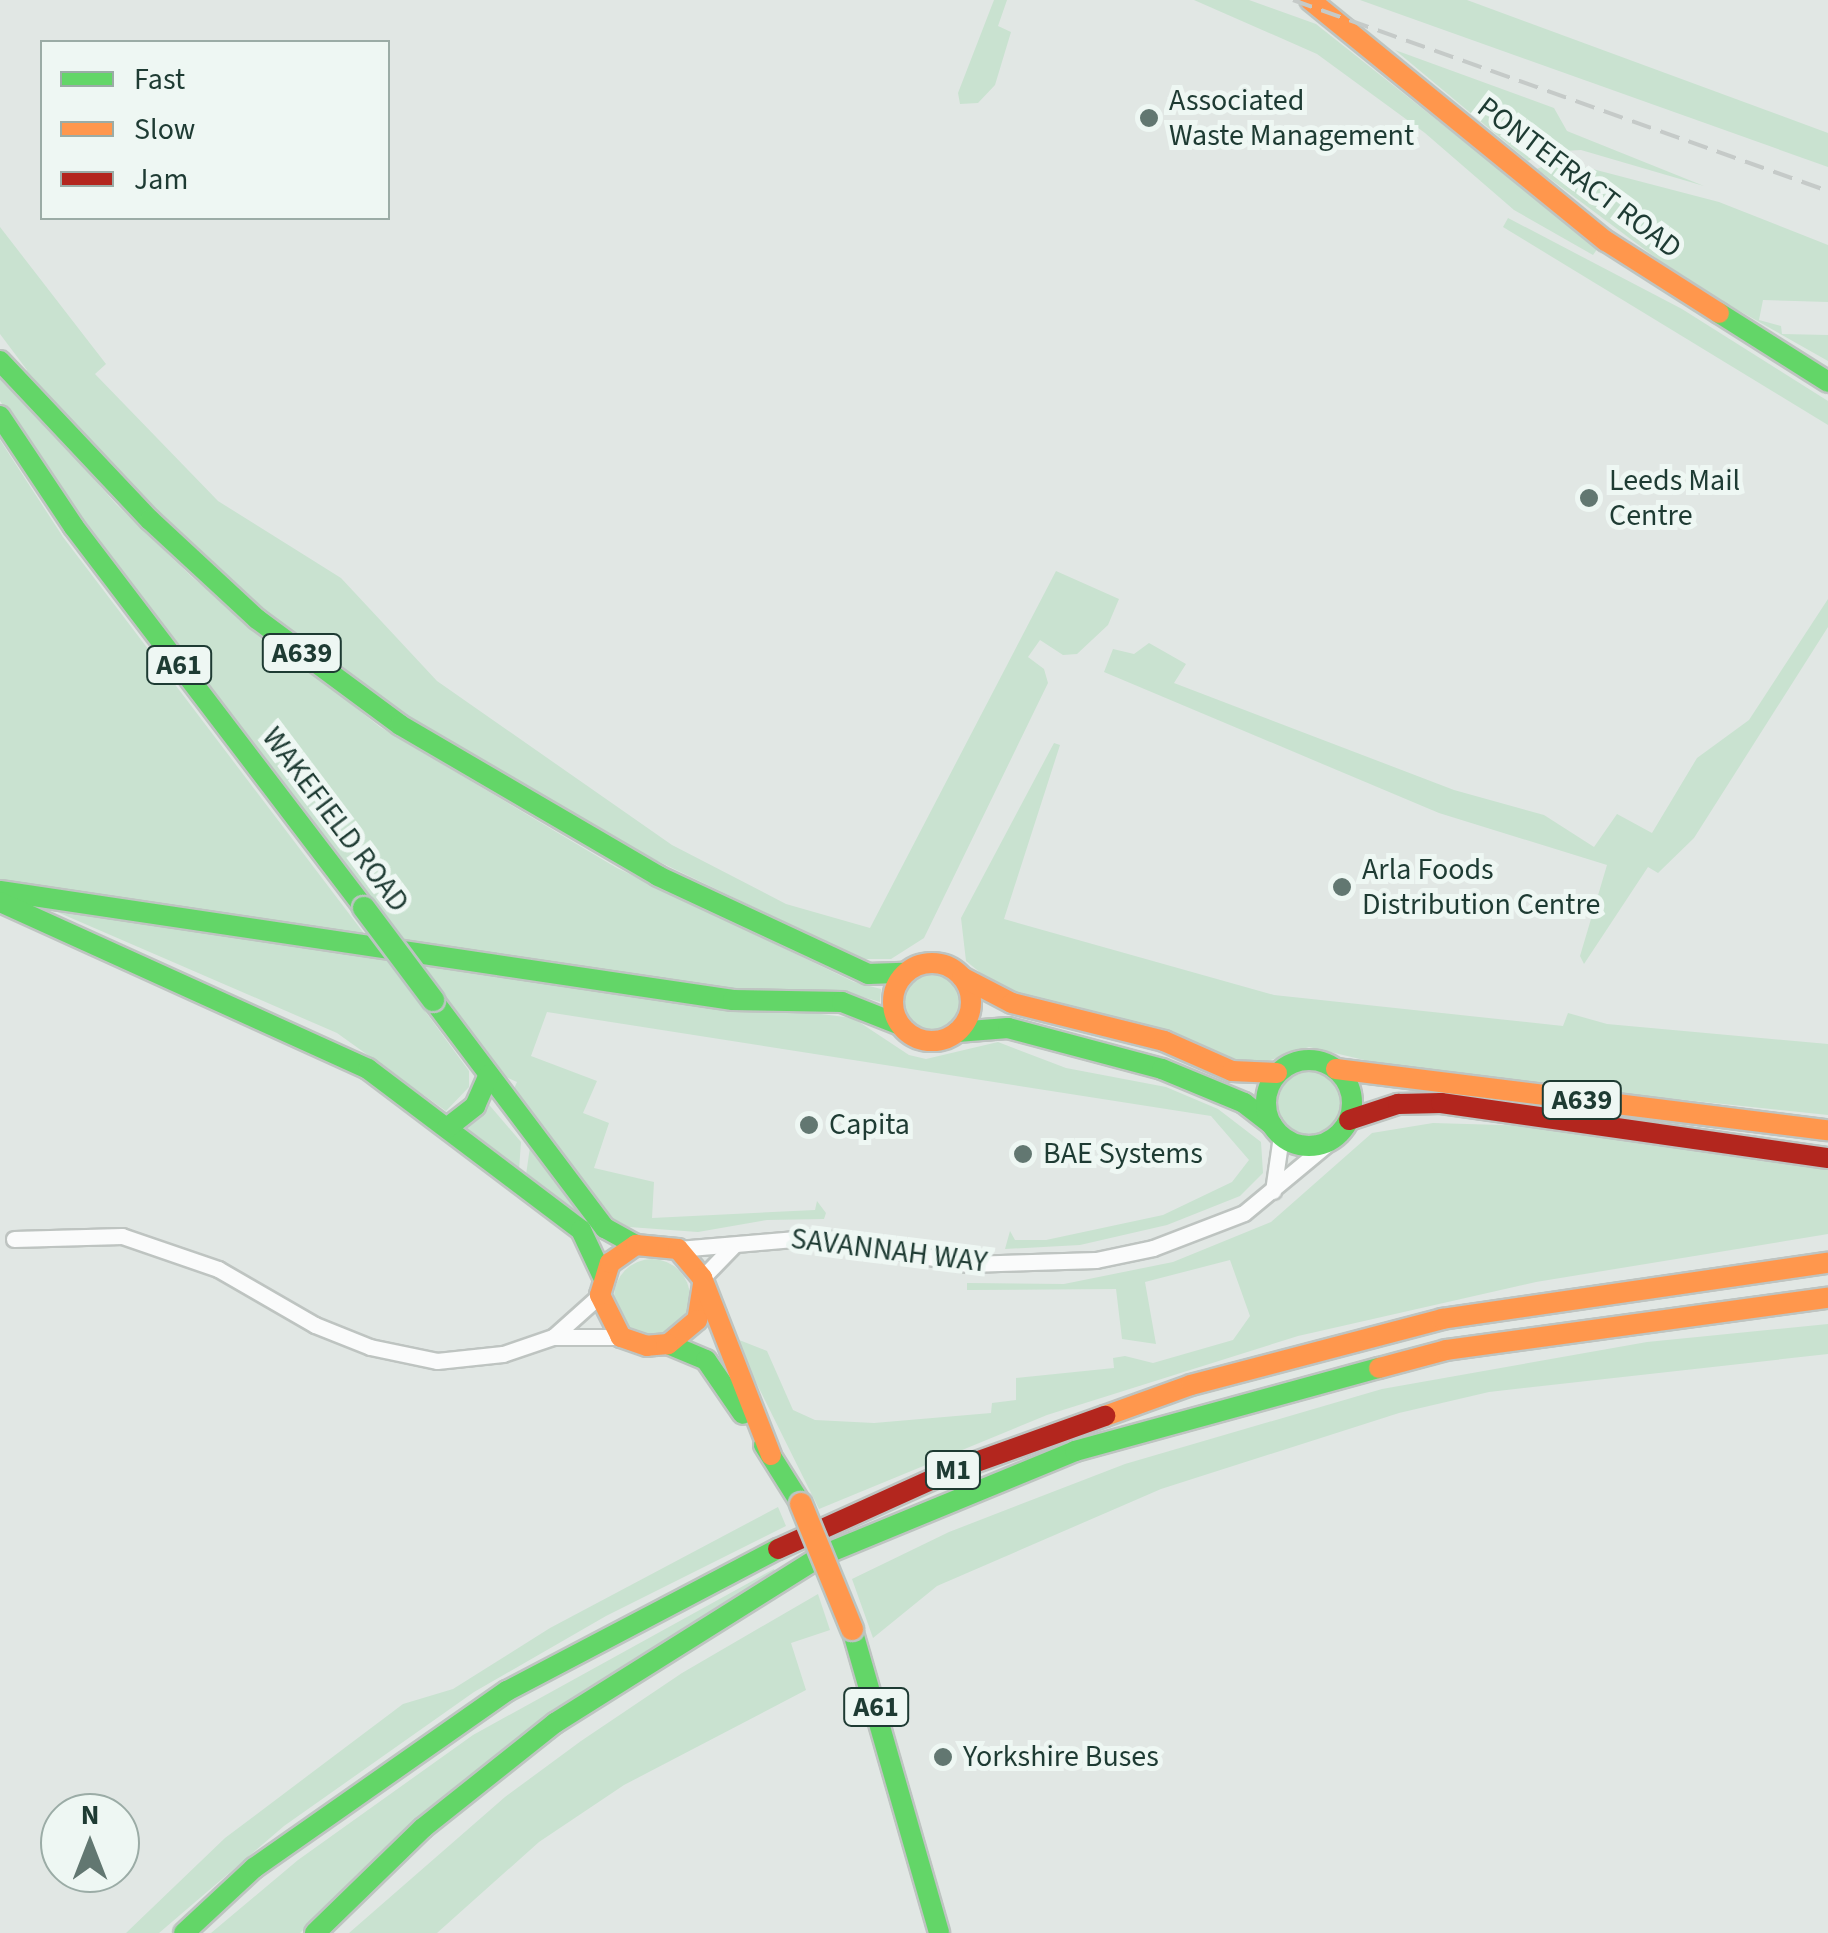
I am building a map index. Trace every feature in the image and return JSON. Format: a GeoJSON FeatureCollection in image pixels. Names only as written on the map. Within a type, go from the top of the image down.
{"type":"FeatureCollection","features":[{"type":"Feature","properties":{"kind":"main road","name":"PONTEFRACT ROAD"},"geometry":{"type":"LineString","coordinates":[[1310,0],[1606,241],[1828,382]]}},
{"type":"Feature","properties":{"kind":"main road","name":"A639"},"geometry":{"type":"LineString","coordinates":[[0,361],[150,520],[243,606],[400,726],[658,876],[868,974],[904,974]]}},
{"type":"Feature","properties":{"kind":"main road","name":"WAKEFIELD ROAD"},"geometry":{"type":"LineString","coordinates":[[0,416],[74,527],[604,1228],[636,1245],[678,1249]]}},
{"type":"Feature","properties":{"kind":"main road"},"geometry":{"type":"LineString","coordinates":[[0,891],[733,1000],[842,1002],[934,1041],[957,1032],[1008,1028],[1162,1070],[1221,1091],[1276,1131],[1310,1146],[1333,1139],[1349,1120],[1350,1087],[1336,1069],[1312,1059],[1277,1073],[1232,1071],[1164,1041],[1012,1003],[937,963],[904,974],[892,999],[900,1025]]}},
{"type":"Feature","properties":{"kind":"main road"},"geometry":{"type":"LineString","coordinates":[[0,902],[352,1062],[581,1230],[601,1286],[606,1318],[622,1337]]}},
{"type":"Feature","properties":{"kind":"main road"},"geometry":{"type":"LineString","coordinates":[[957,1032],[971,999],[962,977]]}},
{"type":"Feature","properties":{"kind":"main road","name":"A639"},"geometry":{"type":"LineString","coordinates":[[1336,1069],[1828,1130]]}},
{"type":"Feature","properties":{"kind":"main road"},"geometry":{"type":"LineString","coordinates":[[1276,1131],[1268,1089],[1277,1073]]}},
{"type":"Feature","properties":{"kind":"main road"},"geometry":{"type":"LineString","coordinates":[[446,1128],[475,1106],[488,1075]]}},
{"type":"Feature","properties":{"kind":"main road","name":"A639"},"geometry":{"type":"LineString","coordinates":[[1349,1120],[1398,1104],[1441,1103],[1828,1158]]}},
{"type":"Feature","properties":{"kind":"main road"},"geometry":{"type":"LineString","coordinates":[[601,1286],[636,1245]]}},
{"type":"Feature","properties":{"kind":"main road","name":"A61"},"geometry":{"type":"LineString","coordinates":[[678,1249],[702,1281],[771,1455]]}},
{"type":"Feature","properties":{"kind":"main road","name":"M1"},"geometry":{"type":"LineString","coordinates":[[184,1933],[254,1868],[507,1690],[777,1550],[951,1471],[1191,1386],[1442,1318],[1828,1260]]}},
{"type":"Feature","properties":{"kind":"main road"},"geometry":{"type":"LineString","coordinates":[[668,1344],[697,1320],[702,1281]]}},
{"type":"Feature","properties":{"kind":"main road","name":"M1"},"geometry":{"type":"LineString","coordinates":[[315,1933],[423,1828],[554,1723],[823,1555],[922,1511],[1074,1450],[1303,1384],[1446,1350],[1742,1308],[1828,1301]]}},
{"type":"Feature","properties":{"kind":"main road","name":"A61"},"geometry":{"type":"LineString","coordinates":[[622,1337],[647,1346],[668,1344],[706,1360],[800,1504],[852,1629],[939,1933]]}},
{"type":"Feature","properties":{"kind":"street"},"geometry":{"type":"LineString","coordinates":[[1271,1195],[1276,1131]]}},
{"type":"Feature","properties":{"kind":"street","name":"SAVANNAH WAY"},"geometry":{"type":"LineString","coordinates":[[678,1249],[818,1236],[968,1264],[1059,1264],[1153,1248],[1271,1195],[1333,1139]]}},
{"type":"Feature","properties":{"kind":"street"},"geometry":{"type":"LineString","coordinates":[[14,1239],[122,1236],[218,1269],[370,1347],[437,1361],[504,1354],[553,1337],[622,1337]]}},
{"type":"Feature","properties":{"kind":"street"},"geometry":{"type":"LineString","coordinates":[[702,1281],[734,1246]]}},
{"type":"Feature","properties":{"kind":"street"},"geometry":{"type":"LineString","coordinates":[[553,1337],[601,1286]]}},
{"type":"Feature","properties":{"kind":"green space"},"geometry":{"type":"Polygon","coordinates":[[[994,0],[1007,0],[998,26],[1011,32],[995,85],[978,103],[960,104],[958,93],[994,0]]]}},
{"type":"Feature","properties":{"kind":"green space"},"geometry":{"type":"Polygon","coordinates":[[[1194,0],[1249,0],[1316,24],[1598,248],[1593,255],[1514,210],[1425,133],[1317,54],[1194,0]]]}},
{"type":"Feature","properties":{"kind":"green space"},"geometry":{"type":"Polygon","coordinates":[[[1360,0],[1467,0],[1828,133],[1828,167],[1360,0]]]}},
{"type":"Feature","properties":{"kind":"green space"},"geometry":{"type":"Polygon","coordinates":[[[1395,50],[1554,108],[1567,131],[1704,186],[1581,150],[1545,152],[1528,161],[1395,50]]]}},
{"type":"Feature","properties":{"kind":"green space"},"geometry":{"type":"Polygon","coordinates":[[[1558,160],[1719,202],[1828,245],[1828,302],[1763,300],[1759,320],[1781,326],[1782,334],[1828,335],[1828,361],[1729,305],[1660,261],[1537,169],[1558,160]]]}},
{"type":"Feature","properties":{"kind":"green space"},"geometry":{"type":"Polygon","coordinates":[[[1508,218],[1682,309],[1828,401],[1828,425],[1503,227],[1508,218]]]}},
{"type":"Feature","properties":{"kind":"green space"},"geometry":{"type":"Polygon","coordinates":[[[0,227],[106,364],[95,374],[218,501],[341,578],[437,681],[672,845],[786,904],[870,928],[1056,571],[1119,599],[1108,625],[1077,654],[1063,655],[1040,640],[1028,657],[1044,669],[1048,683],[924,938],[891,959],[862,959],[522,796],[340,674],[229,584],[131,491],[23,374],[27,370],[0,334],[0,227]]]}},
{"type":"Feature","properties":{"kind":"green space"},"geometry":{"type":"Polygon","coordinates":[[[0,373],[116,504],[193,578],[380,727],[617,868],[854,982],[881,989],[880,1002],[849,993],[766,995],[406,946],[98,543],[0,401],[0,373]]]}},
{"type":"Feature","properties":{"kind":"green space"},"geometry":{"type":"Polygon","coordinates":[[[0,440],[63,537],[369,940],[0,883],[0,440]]]}},
{"type":"Feature","properties":{"kind":"green space"},"geometry":{"type":"Polygon","coordinates":[[[1828,599],[1828,627],[1694,838],[1658,873],[1648,867],[1584,964],[1580,956],[1607,865],[1439,813],[1104,672],[1113,649],[1134,654],[1149,643],[1186,664],[1174,683],[1454,790],[1544,815],[1594,847],[1617,814],[1652,833],[1697,758],[1749,720],[1828,599]]]}},
{"type":"Feature","properties":{"kind":"green space"},"geometry":{"type":"Polygon","coordinates":[[[1054,743],[1060,745],[1004,919],[1274,995],[1563,1026],[1568,1013],[1607,1024],[1828,1044],[1828,1115],[1411,1071],[1309,1047],[1259,1064],[1234,1061],[1177,1034],[1024,997],[993,983],[966,961],[961,918],[1054,743]]]}},
{"type":"Feature","properties":{"kind":"green space"},"geometry":{"type":"Polygon","coordinates":[[[55,911],[386,958],[469,1071],[469,1087],[446,1111],[337,1033],[55,911]]]}},
{"type":"Feature","properties":{"kind":"green space"},"geometry":{"type":"Polygon","coordinates":[[[420,964],[853,1018],[909,1055],[926,1059],[998,1042],[1066,1068],[1166,1087],[1218,1109],[1261,1142],[1263,1173],[1240,1196],[1167,1225],[1080,1245],[1005,1249],[1010,1231],[1015,1240],[1046,1240],[1163,1215],[1232,1182],[1249,1160],[1211,1116],[547,1012],[531,1056],[597,1081],[583,1113],[609,1123],[594,1168],[654,1182],[652,1218],[815,1210],[817,1201],[826,1213],[824,1219],[767,1220],[698,1232],[629,1227],[614,1219],[544,1135],[512,1093],[517,1082],[497,1073],[420,964]]]}},
{"type":"Feature","properties":{"kind":"green space"},"geometry":{"type":"Polygon","coordinates":[[[932,975],[952,983],[960,1003],[952,1023],[932,1031],[912,1023],[904,1003],[912,983],[932,975]]]}},
{"type":"Feature","properties":{"kind":"green space"},"geometry":{"type":"Polygon","coordinates":[[[1310,1072],[1332,1082],[1342,1104],[1332,1126],[1310,1136],[1288,1126],[1278,1104],[1288,1082],[1310,1072]]]}},
{"type":"Feature","properties":{"kind":"green space"},"geometry":{"type":"Polygon","coordinates":[[[485,1100],[521,1142],[519,1170],[462,1127],[485,1100]]]}},
{"type":"Feature","properties":{"kind":"green space"},"geometry":{"type":"Polygon","coordinates":[[[1433,1123],[1532,1126],[1828,1167],[1828,1234],[1536,1282],[1298,1336],[1047,1415],[819,1509],[734,1338],[767,1351],[793,1410],[815,1420],[874,1423],[991,1413],[992,1403],[1016,1400],[1016,1378],[1114,1368],[1113,1358],[1125,1356],[1153,1363],[1233,1340],[1250,1316],[1230,1260],[1145,1282],[1156,1344],[1122,1339],[1116,1289],[967,1290],[967,1283],[1064,1284],[1173,1262],[1271,1222],[1372,1133],[1433,1123]]]}},
{"type":"Feature","properties":{"kind":"green space"},"geometry":{"type":"Polygon","coordinates":[[[530,1147],[586,1221],[526,1175],[530,1147]]]}},
{"type":"Feature","properties":{"kind":"green space"},"geometry":{"type":"Polygon","coordinates":[[[652,1259],[679,1270],[690,1297],[679,1324],[652,1335],[625,1324],[614,1297],[625,1270],[652,1259]]]}},
{"type":"Feature","properties":{"kind":"green space"},"geometry":{"type":"Polygon","coordinates":[[[1828,1324],[1828,1354],[1489,1392],[1399,1413],[1161,1489],[937,1586],[873,1638],[852,1579],[949,1532],[1125,1464],[1382,1389],[1647,1342],[1828,1324]]]}},
{"type":"Feature","properties":{"kind":"green space"},"geometry":{"type":"Polygon","coordinates":[[[778,1507],[786,1526],[606,1616],[474,1692],[284,1826],[159,1933],[126,1933],[225,1838],[403,1704],[453,1689],[550,1628],[778,1507]]]}},
{"type":"Feature","properties":{"kind":"green space"},"geometry":{"type":"Polygon","coordinates":[[[774,1569],[777,1575],[326,1908],[300,1933],[211,1933],[298,1860],[473,1735],[774,1569]]]}},
{"type":"Feature","properties":{"kind":"green space"},"geometry":{"type":"Polygon","coordinates":[[[818,1594],[830,1630],[791,1643],[806,1690],[624,1785],[539,1842],[437,1933],[349,1933],[505,1797],[581,1741],[682,1673],[818,1594]]]}},
{"type":"Feature","properties":{"kind":"railway"},"geometry":{"type":"LineString","coordinates":[[1293,0],[1828,191]]}},
{"type":"Feature","properties":{"kind":"traffic: fast"},"geometry":{"type":"LineString","coordinates":[[1719,313],[1828,382]]}},
{"type":"Feature","properties":{"kind":"traffic: fast"},"geometry":{"type":"LineString","coordinates":[[0,361],[150,520],[257,619],[400,725],[658,876],[868,974],[904,973]]}},
{"type":"Feature","properties":{"kind":"traffic: fast"},"geometry":{"type":"LineString","coordinates":[[0,416],[74,527],[364,908]]}},
{"type":"Feature","properties":{"kind":"traffic: fast"},"geometry":{"type":"LineString","coordinates":[[0,891],[733,1000],[842,1002],[900,1025]]}},
{"type":"Feature","properties":{"kind":"traffic: fast"},"geometry":{"type":"LineString","coordinates":[[0,902],[368,1069],[581,1230],[603,1277]]}},
{"type":"Feature","properties":{"kind":"traffic: fast"},"geometry":{"type":"LineString","coordinates":[[364,908],[433,1000]]}},
{"type":"Feature","properties":{"kind":"traffic: fast"},"geometry":{"type":"LineString","coordinates":[[433,1000],[605,1228],[636,1245]]}},
{"type":"Feature","properties":{"kind":"traffic: fast"},"geometry":{"type":"LineString","coordinates":[[957,1032],[1008,1028],[1162,1069],[1244,1103],[1272,1125]]}},
{"type":"Feature","properties":{"kind":"traffic: fast"},"geometry":{"type":"LineString","coordinates":[[1309,1060],[1326,1063],[1345,1079],[1352,1103],[1349,1120],[1333,1139],[1309,1146],[1292,1143],[1273,1127],[1266,1103],[1269,1086],[1285,1067],[1309,1060]]}},
{"type":"Feature","properties":{"kind":"traffic: fast"},"geometry":{"type":"LineString","coordinates":[[447,1128],[475,1106],[489,1075]]}},
{"type":"Feature","properties":{"kind":"traffic: fast"},"geometry":{"type":"LineString","coordinates":[[668,1344],[706,1360],[743,1414]]}},
{"type":"Feature","properties":{"kind":"traffic: fast"},"geometry":{"type":"LineString","coordinates":[[315,1933],[423,1828],[555,1723],[823,1555],[1075,1451],[1379,1368]]}},
{"type":"Feature","properties":{"kind":"traffic: fast"},"geometry":{"type":"LineString","coordinates":[[764,1445],[801,1504]]}},
{"type":"Feature","properties":{"kind":"traffic: fast"},"geometry":{"type":"LineString","coordinates":[[184,1933],[254,1868],[507,1691],[778,1549]]}},
{"type":"Feature","properties":{"kind":"traffic: fast"},"geometry":{"type":"LineString","coordinates":[[852,1629],[939,1933]]}},
{"type":"Feature","properties":{"kind":"traffic: slow"},"geometry":{"type":"LineString","coordinates":[[1310,0],[1606,241],[1719,313]]}},
{"type":"Feature","properties":{"kind":"traffic: slow"},"geometry":{"type":"LineString","coordinates":[[932,963],[960,974],[971,1002],[960,1030],[932,1041],[904,1030],[893,1002],[904,974],[932,963]]}},
{"type":"Feature","properties":{"kind":"traffic: slow"},"geometry":{"type":"LineString","coordinates":[[962,977],[1012,1003],[1164,1041],[1232,1071],[1277,1073]]}},
{"type":"Feature","properties":{"kind":"traffic: slow"},"geometry":{"type":"LineString","coordinates":[[1336,1069],[1828,1130]]}},
{"type":"Feature","properties":{"kind":"traffic: slow"},"geometry":{"type":"LineString","coordinates":[[703,1284],[697,1320],[668,1344],[647,1346],[621,1337],[600,1295],[610,1263],[636,1245],[678,1249],[702,1278],[771,1455]]}},
{"type":"Feature","properties":{"kind":"traffic: slow"},"geometry":{"type":"LineString","coordinates":[[1105,1416],[1191,1385],[1442,1319],[1828,1263]]}},
{"type":"Feature","properties":{"kind":"traffic: slow"},"geometry":{"type":"LineString","coordinates":[[1379,1368],[1446,1350],[1828,1298]]}},
{"type":"Feature","properties":{"kind":"traffic: slow"},"geometry":{"type":"LineString","coordinates":[[801,1504],[852,1629]]}},
{"type":"Feature","properties":{"kind":"traffic: jam"},"geometry":{"type":"LineString","coordinates":[[1349,1120],[1398,1104],[1441,1103],[1828,1158]]}},
{"type":"Feature","properties":{"kind":"traffic: jam"},"geometry":{"type":"LineString","coordinates":[[778,1549],[951,1471],[1105,1416]]}},
{"type":"Feature","properties":{"kind":"place","name":"Associated Waste Management"},"geometry":{"type":"Point","coordinates":[1149,118]}},
{"type":"Feature","properties":{"kind":"place","name":"Leeds Mail Centre"},"geometry":{"type":"Point","coordinates":[1589,498]}},
{"type":"Feature","properties":{"kind":"place","name":"Arla Foods Distribution Centre"},"geometry":{"type":"Point","coordinates":[1342,887]}},
{"type":"Feature","properties":{"kind":"place","name":"Capita"},"geometry":{"type":"Point","coordinates":[809,1125]}},
{"type":"Feature","properties":{"kind":"place","name":"BAE Systems"},"geometry":{"type":"Point","coordinates":[1023,1154]}},
{"type":"Feature","properties":{"kind":"place","name":"Yorkshire Buses"},"geometry":{"type":"Point","coordinates":[943,1757]}}]}
